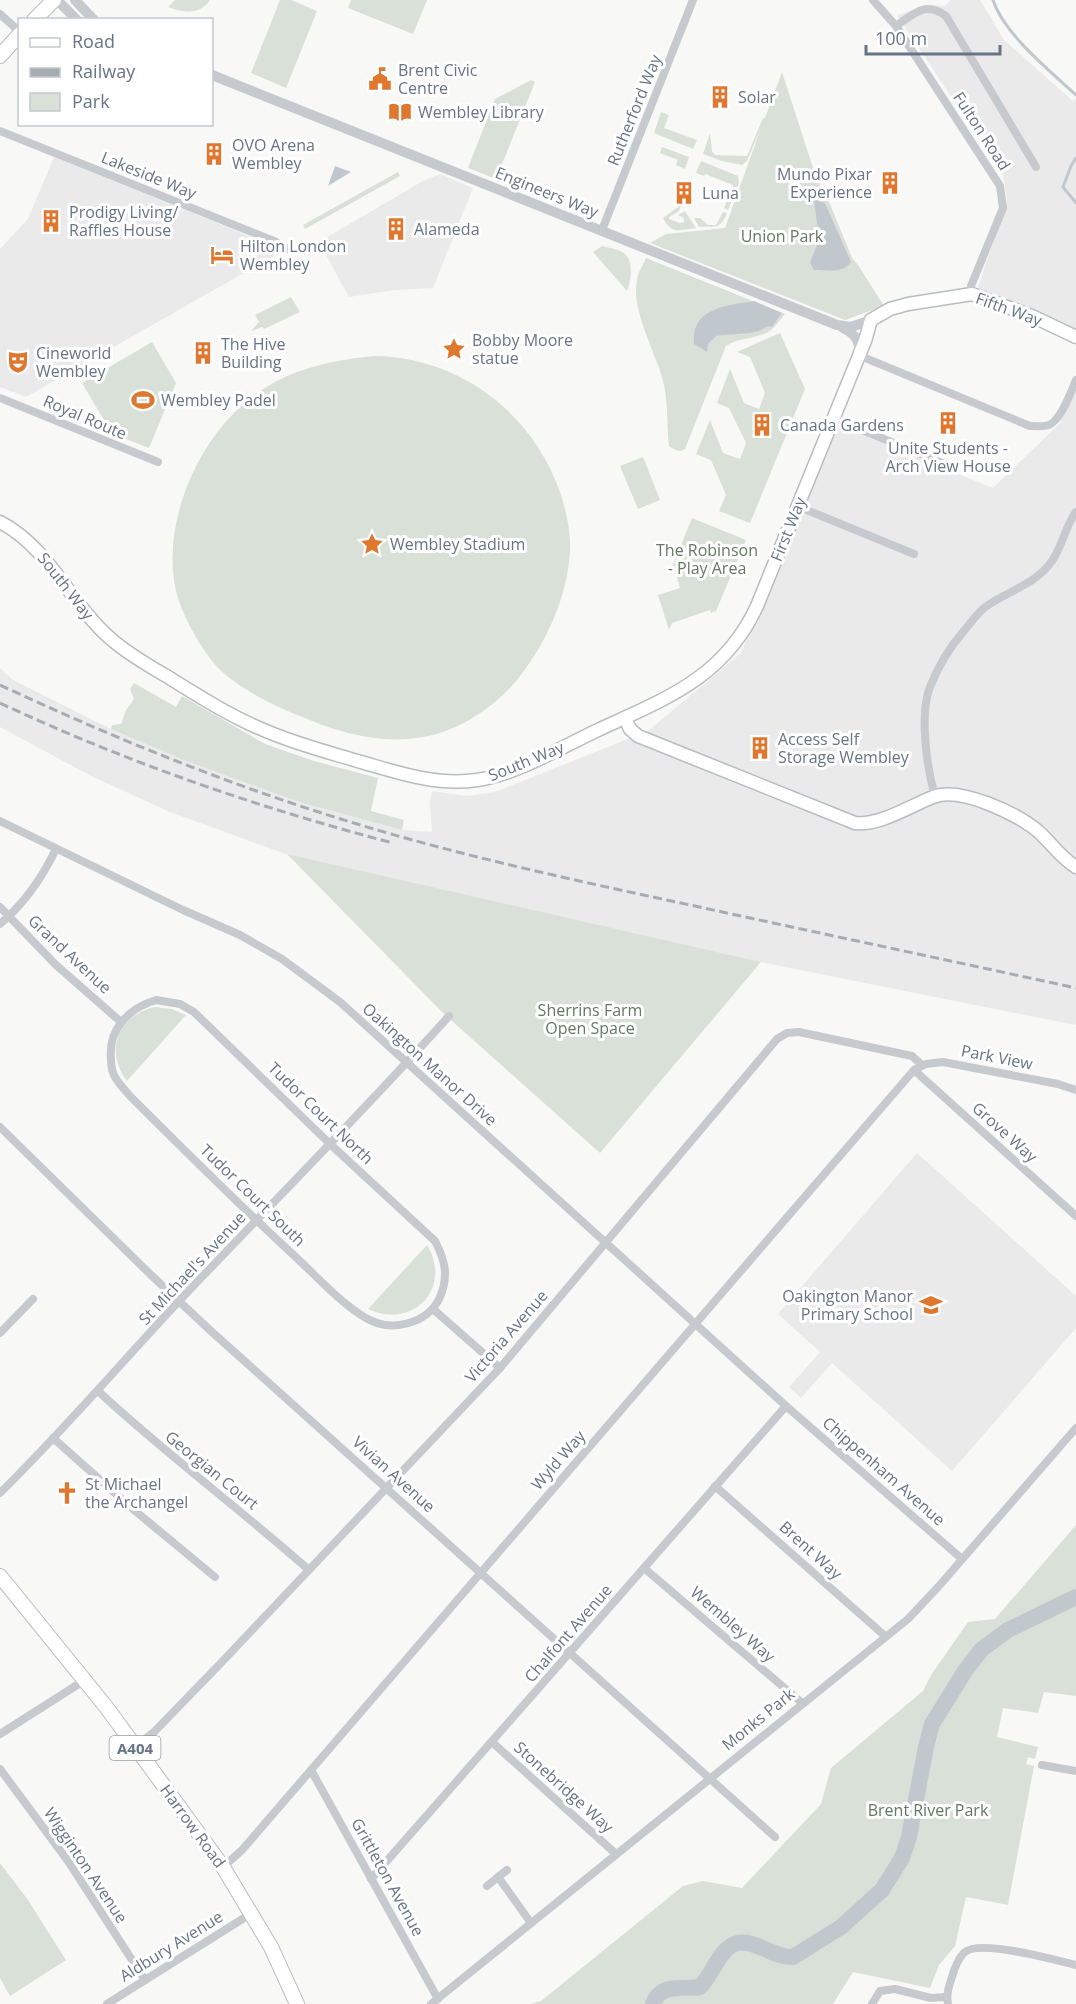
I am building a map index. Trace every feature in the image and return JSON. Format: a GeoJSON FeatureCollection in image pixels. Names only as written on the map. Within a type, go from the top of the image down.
{"type":"FeatureCollection","features":[{"type":"Feature","properties":{"kind":"main road"},"geometry":{"type":"LineString","coordinates":[[36,18],[55,0]]}},
{"type":"Feature","properties":{"kind":"main road"},"geometry":{"type":"LineString","coordinates":[[0,56],[18,35]]}},
{"type":"Feature","properties":{"kind":"main road","name":"Fifth Way"},"geometry":{"type":"LineString","coordinates":[[871,320],[890,309],[908,304],[972,294],[1034,317],[1076,337]]}},
{"type":"Feature","properties":{"kind":"main road"},"geometry":{"type":"LineString","coordinates":[[858,354],[865,341],[871,320]]}},
{"type":"Feature","properties":{"kind":"main road","name":"First Way"},"geometry":{"type":"LineString","coordinates":[[625,718],[690,685],[715,666],[742,634],[754,612],[858,354]]}},
{"type":"Feature","properties":{"kind":"main road","name":"South Way"},"geometry":{"type":"LineString","coordinates":[[0,522],[25,538],[38,550],[90,618],[124,649],[178,684],[249,723],[270,733],[321,750],[421,778],[477,780],[509,772],[625,718]]}},
{"type":"Feature","properties":{"kind":"main road"},"geometry":{"type":"LineString","coordinates":[[625,718],[630,729],[638,736],[855,823],[865,824],[936,796],[960,795],[1019,817],[1038,831],[1066,861],[1076,867]]}},
{"type":"Feature","properties":{"kind":"main road","name":"Harrow Road"},"geometry":{"type":"LineString","coordinates":[[3,1585],[86,1680],[223,1867],[271,1947],[297,2004]]}},
{"type":"Feature","properties":{"kind":"street"},"geometry":{"type":"LineString","coordinates":[[55,0],[75,18]]}},
{"type":"Feature","properties":{"kind":"street"},"geometry":{"type":"LineString","coordinates":[[75,0],[92,18]]}},
{"type":"Feature","properties":{"kind":"street","name":"Rutherford Way"},"geometry":{"type":"LineString","coordinates":[[602,230],[693,0]]}},
{"type":"Feature","properties":{"kind":"street","name":"Fulton Road"},"geometry":{"type":"LineString","coordinates":[[873,0],[896,26],[1000,186],[1003,208],[971,286],[972,294]]}},
{"type":"Feature","properties":{"kind":"street"},"geometry":{"type":"LineString","coordinates":[[896,26],[927,8],[935,9],[946,16],[1036,167]]}},
{"type":"Feature","properties":{"kind":"street"},"geometry":{"type":"LineString","coordinates":[[0,14],[18,31]]}},
{"type":"Feature","properties":{"kind":"street","name":"Engineers Way"},"geometry":{"type":"LineString","coordinates":[[213,75],[837,325],[851,327],[871,320]]}},
{"type":"Feature","properties":{"kind":"street","name":"Lakeside Way"},"geometry":{"type":"LineString","coordinates":[[0,131],[274,241],[287,249]]}},
{"type":"Feature","properties":{"kind":"street"},"geometry":{"type":"LineString","coordinates":[[837,325],[854,335],[860,345],[858,354],[1030,426],[1046,426],[1054,422],[1076,380]]}},
{"type":"Feature","properties":{"kind":"street","name":"Royal Route"},"geometry":{"type":"LineString","coordinates":[[0,398],[158,462]]}},
{"type":"Feature","properties":{"kind":"street"},"geometry":{"type":"LineString","coordinates":[[833,418],[954,468]]}},
{"type":"Feature","properties":{"kind":"street"},"geometry":{"type":"LineString","coordinates":[[797,506],[914,554]]}},
{"type":"Feature","properties":{"kind":"street"},"geometry":{"type":"LineString","coordinates":[[936,796],[929,777],[926,737],[926,706],[929,688],[950,647],[982,610],[1024,586],[1050,565],[1068,523],[1076,512]]}},
{"type":"Feature","properties":{"kind":"street","name":"Oakington Manor Drive"},"geometry":{"type":"LineString","coordinates":[[0,821],[240,935],[282,959],[340,1002],[786,1406]]}},
{"type":"Feature","properties":{"kind":"street"},"geometry":{"type":"LineString","coordinates":[[0,924],[29,895],[56,849]]}},
{"type":"Feature","properties":{"kind":"street","name":"Grand Avenue"},"geometry":{"type":"LineString","coordinates":[[0,907],[56,965],[121,1022]]}},
{"type":"Feature","properties":{"kind":"street","name":"Tudor Court North"},"geometry":{"type":"LineString","coordinates":[[121,1022],[133,1010],[156,1000],[180,1004],[194,1012],[330,1144],[435,1241],[443,1257],[446,1279],[440,1298],[433,1309]]}},
{"type":"Feature","properties":{"kind":"street","name":"St Michael's Avenue"},"geometry":{"type":"LineString","coordinates":[[0,1493],[449,1016]]}},
{"type":"Feature","properties":{"kind":"street","name":"Tudor Court South"},"geometry":{"type":"LineString","coordinates":[[121,1022],[111,1045],[112,1070],[115,1077],[130,1096],[337,1296],[365,1318],[381,1324],[398,1326],[416,1320],[433,1309]]}},
{"type":"Feature","properties":{"kind":"street","name":"Victoria Avenue"},"geometry":{"type":"LineString","coordinates":[[135,1747],[155,1731],[500,1368],[771,1045],[782,1035],[799,1032],[909,1055],[916,1058],[918,1068]]}},
{"type":"Feature","properties":{"kind":"street","name":"Park View"},"geometry":{"type":"LineString","coordinates":[[918,1068],[937,1062],[950,1063],[1058,1084],[1076,1090]]}},
{"type":"Feature","properties":{"kind":"street","name":"Grove Way"},"geometry":{"type":"LineString","coordinates":[[918,1068],[1076,1216]]}},
{"type":"Feature","properties":{"kind":"street","name":"Wyld Way"},"geometry":{"type":"LineString","coordinates":[[223,1867],[242,1850],[695,1323],[918,1068]]}},
{"type":"Feature","properties":{"kind":"street","name":"Vivian Avenue"},"geometry":{"type":"LineString","coordinates":[[0,1127],[179,1301],[776,1837]]}},
{"type":"Feature","properties":{"kind":"street"},"geometry":{"type":"LineString","coordinates":[[0,1334],[33,1299]]}},
{"type":"Feature","properties":{"kind":"street"},"geometry":{"type":"LineString","coordinates":[[433,1309],[500,1368]]}},
{"type":"Feature","properties":{"kind":"street","name":"Georgian Court"},"geometry":{"type":"LineString","coordinates":[[98,1391],[140,1430],[270,1535],[309,1570]]}},
{"type":"Feature","properties":{"kind":"street","name":"Chalfont Avenue"},"geometry":{"type":"LineString","coordinates":[[372,1879],[786,1406]]}},
{"type":"Feature","properties":{"kind":"street","name":"Chippenham Avenue"},"geometry":{"type":"LineString","coordinates":[[786,1406],[962,1559]]}},
{"type":"Feature","properties":{"kind":"street","name":"Monks Park"},"geometry":{"type":"LineString","coordinates":[[435,2002],[925,1602],[1076,1428]]}},
{"type":"Feature","properties":{"kind":"street"},"geometry":{"type":"LineString","coordinates":[[53,1438],[134,1510],[215,1577]]}},
{"type":"Feature","properties":{"kind":"street","name":"Brent Way"},"geometry":{"type":"LineString","coordinates":[[716,1486],[885,1636]]}},
{"type":"Feature","properties":{"kind":"street","name":"Wembley Way"},"geometry":{"type":"LineString","coordinates":[[644,1568],[802,1703]]}},
{"type":"Feature","properties":{"kind":"street"},"geometry":{"type":"LineString","coordinates":[[0,1734],[86,1680]]}},
{"type":"Feature","properties":{"kind":"street","name":"Stonebridge Way"},"geometry":{"type":"LineString","coordinates":[[492,1742],[616,1854]]}},
{"type":"Feature","properties":{"kind":"street"},"geometry":{"type":"LineString","coordinates":[[1042,1765],[1076,1771]]}},
{"type":"Feature","properties":{"kind":"street","name":"Wigginton Avenue"},"geometry":{"type":"LineString","coordinates":[[0,1769],[68,1861],[145,1980]]}},
{"type":"Feature","properties":{"kind":"street","name":"Grittleton Avenue"},"geometry":{"type":"LineString","coordinates":[[311,1770],[372,1879],[435,2002]]}},
{"type":"Feature","properties":{"kind":"street"},"geometry":{"type":"LineString","coordinates":[[487,1886],[507,1869]]}},
{"type":"Feature","properties":{"kind":"street"},"geometry":{"type":"LineString","coordinates":[[498,1877],[531,1923]]}},
{"type":"Feature","properties":{"kind":"street","name":"Aldbury Avenue"},"geometry":{"type":"LineString","coordinates":[[107,2004],[252,1913]]}},
{"type":"Feature","properties":{"kind":"street"},"geometry":{"type":"LineString","coordinates":[[872,2004],[880,1991],[895,1989],[946,2002],[953,1971],[965,1952],[977,1947],[994,1948],[1076,1965]]}},
{"type":"Feature","properties":{"kind":"shaded area"},"geometry":{"type":"Polygon","coordinates":[[[951,0],[980,0],[1004,40],[1073,101],[1076,99],[1076,332],[977,290],[1007,202],[1003,175],[897,15],[931,5],[945,6],[951,0]]]}},
{"type":"Feature","properties":{"kind":"shaded area"},"geometry":{"type":"Polygon","coordinates":[[[54,157],[274,246],[277,254],[26,397],[0,387],[0,249],[28,219],[54,157]]]}},
{"type":"Feature","properties":{"kind":"shaded area"},"geometry":{"type":"Polygon","coordinates":[[[335,166],[351,172],[328,186],[335,166]]]}},
{"type":"Feature","properties":{"kind":"shaded area"},"geometry":{"type":"Polygon","coordinates":[[[440,174],[473,188],[433,288],[394,290],[349,297],[319,242],[423,181],[440,174]]]}},
{"type":"Feature","properties":{"kind":"shaded area"},"geometry":{"type":"Polygon","coordinates":[[[814,200],[825,203],[851,262],[844,268],[814,270],[810,263],[819,239],[814,200]]]}},
{"type":"Feature","properties":{"kind":"shaded area"},"geometry":{"type":"Polygon","coordinates":[[[754,301],[782,313],[772,327],[768,326],[750,333],[716,336],[708,344],[707,352],[694,344],[694,332],[704,316],[733,304],[754,301]]]}},
{"type":"Feature","properties":{"kind":"shaded area"},"geometry":{"type":"Polygon","coordinates":[[[1076,387],[1076,1025],[761,962],[286,854],[170,812],[91,776],[0,727],[0,668],[13,680],[111,729],[186,761],[299,802],[402,830],[432,832],[430,803],[432,791],[467,796],[495,792],[648,731],[741,653],[838,425],[993,488],[1060,423],[1076,387]]]}},
{"type":"Feature","properties":{"kind":"shaded area","name":"Oakington Manor Primary School"},"geometry":{"type":"Polygon","coordinates":[[[917,1153],[1076,1296],[1076,1328],[952,1471],[832,1363],[801,1398],[789,1387],[820,1352],[778,1314],[917,1153]]]}},
{"type":"Feature","properties":{"kind":"green space"},"geometry":{"type":"Polygon","coordinates":[[[175,0],[210,0],[196,10],[179,11],[168,7],[175,0]]]}},
{"type":"Feature","properties":{"kind":"green space"},"geometry":{"type":"Polygon","coordinates":[[[280,0],[291,0],[317,11],[286,88],[251,73],[280,0]]]}},
{"type":"Feature","properties":{"kind":"green space"},"geometry":{"type":"Polygon","coordinates":[[[351,0],[427,0],[413,34],[348,8],[351,0]]]}},
{"type":"Feature","properties":{"kind":"green space","name":"Union Park"},"geometry":{"type":"Polygon","coordinates":[[[782,72],[816,177],[830,204],[852,258],[884,306],[845,320],[650,243],[666,234],[725,228],[761,128],[747,161],[742,165],[703,154],[710,133],[712,151],[715,155],[747,156],[763,118],[765,118],[782,72]]]}},
{"type":"Feature","properties":{"kind":"green space"},"geometry":{"type":"Polygon","coordinates":[[[531,80],[535,82],[496,179],[468,168],[495,99],[531,80]]]}},
{"type":"Feature","properties":{"kind":"green space"},"geometry":{"type":"Polygon","coordinates":[[[661,112],[669,115],[664,128],[697,140],[693,149],[654,133],[661,112]]]}},
{"type":"Feature","properties":{"kind":"green space"},"geometry":{"type":"Polygon","coordinates":[[[662,147],[689,157],[685,169],[676,165],[678,160],[660,153],[662,147]]]}},
{"type":"Feature","properties":{"kind":"green space"},"geometry":{"type":"Polygon","coordinates":[[[701,161],[738,176],[739,183],[728,210],[724,208],[733,185],[705,174],[704,176],[696,173],[701,161]]]}},
{"type":"Feature","properties":{"kind":"green space"},"geometry":{"type":"Polygon","coordinates":[[[398,172],[400,176],[305,229],[303,225],[398,172]]]}},
{"type":"Feature","properties":{"kind":"green space"},"geometry":{"type":"Polygon","coordinates":[[[681,205],[679,211],[669,219],[684,222],[684,218],[678,215],[685,211],[696,228],[676,230],[666,223],[663,218],[681,205]]]}},
{"type":"Feature","properties":{"kind":"green space"},"geometry":{"type":"Polygon","coordinates":[[[723,212],[727,213],[717,226],[699,227],[694,218],[700,218],[708,225],[716,225],[723,212]]]}},
{"type":"Feature","properties":{"kind":"green space"},"geometry":{"type":"Polygon","coordinates":[[[602,246],[620,251],[628,257],[631,272],[627,291],[593,252],[602,246]]]}},
{"type":"Feature","properties":{"kind":"green space","name":"Union Park"},"geometry":{"type":"Polygon","coordinates":[[[646,258],[785,314],[767,333],[735,341],[726,346],[685,449],[681,451],[669,446],[664,386],[637,304],[639,271],[646,258]]]}},
{"type":"Feature","properties":{"kind":"green space"},"geometry":{"type":"Polygon","coordinates":[[[291,297],[300,312],[264,329],[262,327],[251,331],[259,322],[255,315],[291,297]]]}},
{"type":"Feature","properties":{"kind":"green space"},"geometry":{"type":"Polygon","coordinates":[[[780,333],[805,389],[750,523],[719,511],[726,495],[711,460],[696,454],[710,420],[723,453],[740,459],[746,443],[729,408],[717,403],[730,369],[744,403],[759,409],[765,393],[750,357],[737,352],[780,333]]]}},
{"type":"Feature","properties":{"kind":"green space"},"geometry":{"type":"Polygon","coordinates":[[[152,342],[176,383],[149,448],[103,430],[104,420],[82,383],[152,342]]]}},
{"type":"Feature","properties":{"kind":"green space","name":"Wembley Stadium"},"geometry":{"type":"Polygon","coordinates":[[[374,356],[405,359],[435,366],[463,378],[488,394],[511,414],[531,437],[547,463],[560,492],[570,536],[568,569],[560,603],[546,636],[517,680],[506,692],[468,721],[439,733],[407,739],[366,737],[325,726],[265,700],[230,678],[212,661],[186,618],[176,591],[173,564],[174,536],[180,508],[190,480],[219,430],[238,409],[272,384],[300,371],[314,366],[374,356]]]}},
{"type":"Feature","properties":{"kind":"green space"},"geometry":{"type":"Polygon","coordinates":[[[643,457],[660,500],[638,509],[620,466],[643,457]]]}},
{"type":"Feature","properties":{"kind":"green space","name":"The Robinson - Play Area"},"geometry":{"type":"Polygon","coordinates":[[[692,518],[746,540],[716,611],[711,613],[710,610],[672,623],[669,630],[658,595],[680,588],[673,565],[692,518]]]}},
{"type":"Feature","properties":{"kind":"green space"},"geometry":{"type":"Polygon","coordinates":[[[134,683],[176,707],[182,696],[265,744],[314,761],[378,778],[371,811],[404,820],[402,830],[299,802],[186,761],[111,729],[112,725],[121,724],[126,710],[134,699],[130,689],[134,683]]]}},
{"type":"Feature","properties":{"kind":"green space","name":"Sherrins Farm Open Space"},"geometry":{"type":"Polygon","coordinates":[[[287,854],[761,962],[600,1153],[443,1013],[287,854]]]}},
{"type":"Feature","properties":{"kind":"green space"},"geometry":{"type":"Polygon","coordinates":[[[155,1007],[172,1009],[186,1015],[127,1081],[116,1058],[119,1036],[124,1026],[132,1018],[142,1011],[155,1007]]]}},
{"type":"Feature","properties":{"kind":"green space"},"geometry":{"type":"Polygon","coordinates":[[[427,1245],[434,1261],[435,1276],[432,1290],[424,1301],[400,1314],[385,1314],[368,1309],[427,1245]]]}},
{"type":"Feature","properties":{"kind":"green space","name":"Brent River Park"},"geometry":{"type":"Polygon","coordinates":[[[1076,1525],[1076,1696],[1044,1692],[1038,1713],[1003,1708],[997,1737],[1038,1747],[1035,1759],[1028,1757],[1026,1764],[1034,1766],[1008,1905],[966,1897],[955,1946],[939,1965],[930,1988],[853,1972],[833,2004],[530,2004],[541,2001],[683,1886],[703,1881],[742,1888],[821,1804],[831,1768],[923,1691],[931,1675],[968,1622],[995,1619],[1076,1525]]]}},
{"type":"Feature","properties":{"kind":"green space"},"geometry":{"type":"Polygon","coordinates":[[[0,1863],[28,1900],[66,1960],[10,1996],[0,1978],[0,1863]]]}},
{"type":"Feature","properties":{"kind":"waterway"},"geometry":{"type":"LineString","coordinates":[[993,0],[1017,39],[1076,95]]}},
{"type":"Feature","properties":{"kind":"waterway"},"geometry":{"type":"LineString","coordinates":[[1076,158],[1063,187],[1076,203]]}},
{"type":"Feature","properties":{"kind":"waterway"},"geometry":{"type":"LineString","coordinates":[[653,2004],[661,1992],[666,1990],[700,1987],[723,1953],[734,1944],[751,1944],[776,1954],[793,1957],[841,1927],[882,1890],[902,1858],[909,1837],[932,1724],[965,1671],[982,1649],[1008,1630],[1076,1597]]}},
{"type":"Feature","properties":{"kind":"railway"},"geometry":{"type":"LineString","coordinates":[[0,685],[132,743],[221,778],[311,810],[398,836],[564,878],[1076,988]]}},
{"type":"Feature","properties":{"kind":"railway"},"geometry":{"type":"LineString","coordinates":[[0,703],[96,745],[194,782],[293,815],[393,843]]}},
{"type":"Feature","properties":{"kind":"place","name":"Brent Civic Centre"},"geometry":{"type":"Point","coordinates":[380,79]}},
{"type":"Feature","properties":{"kind":"place","name":"Solar"},"geometry":{"type":"Point","coordinates":[720,97]}},
{"type":"Feature","properties":{"kind":"place","name":"Wembley Library"},"geometry":{"type":"Point","coordinates":[400,112]}},
{"type":"Feature","properties":{"kind":"place","name":"OVO Arena Wembley"},"geometry":{"type":"Point","coordinates":[214,154]}},
{"type":"Feature","properties":{"kind":"place","name":"Mundo Pixar Experience"},"geometry":{"type":"Point","coordinates":[890,183]}},
{"type":"Feature","properties":{"kind":"place","name":"Luna"},"geometry":{"type":"Point","coordinates":[684,193]}},
{"type":"Feature","properties":{"kind":"place","name":"Prodigy Living/ Raffles House"},"geometry":{"type":"Point","coordinates":[51,221]}},
{"type":"Feature","properties":{"kind":"place","name":"Alameda"},"geometry":{"type":"Point","coordinates":[396,229]}},
{"type":"Feature","properties":{"kind":"place","name":"Hilton London Wembley"},"geometry":{"type":"Point","coordinates":[222,255]}},
{"type":"Feature","properties":{"kind":"place","name":"Bobby Moore statue"},"geometry":{"type":"Point","coordinates":[454,349]}},
{"type":"Feature","properties":{"kind":"place","name":"The Hive Building"},"geometry":{"type":"Point","coordinates":[203,353]}},
{"type":"Feature","properties":{"kind":"place","name":"Cineworld Wembley"},"geometry":{"type":"Point","coordinates":[18,362]}},
{"type":"Feature","properties":{"kind":"place","name":"Wembley Padel"},"geometry":{"type":"Point","coordinates":[143,400]}},
{"type":"Feature","properties":{"kind":"place","name":"Unite Students - Arch View House"},"geometry":{"type":"Point","coordinates":[948,423]}},
{"type":"Feature","properties":{"kind":"place","name":"Canada Gardens"},"geometry":{"type":"Point","coordinates":[762,425]}},
{"type":"Feature","properties":{"kind":"place","name":"Wembley Stadium"},"geometry":{"type":"Point","coordinates":[372,544]}},
{"type":"Feature","properties":{"kind":"place","name":"Access Self Storage Wembley"},"geometry":{"type":"Point","coordinates":[760,748]}},
{"type":"Feature","properties":{"kind":"place","name":"Oakington Manor Primary School"},"geometry":{"type":"Point","coordinates":[931,1305]}},
{"type":"Feature","properties":{"kind":"place","name":"St Michael the Archangel"},"geometry":{"type":"Point","coordinates":[67,1493]}}]}
